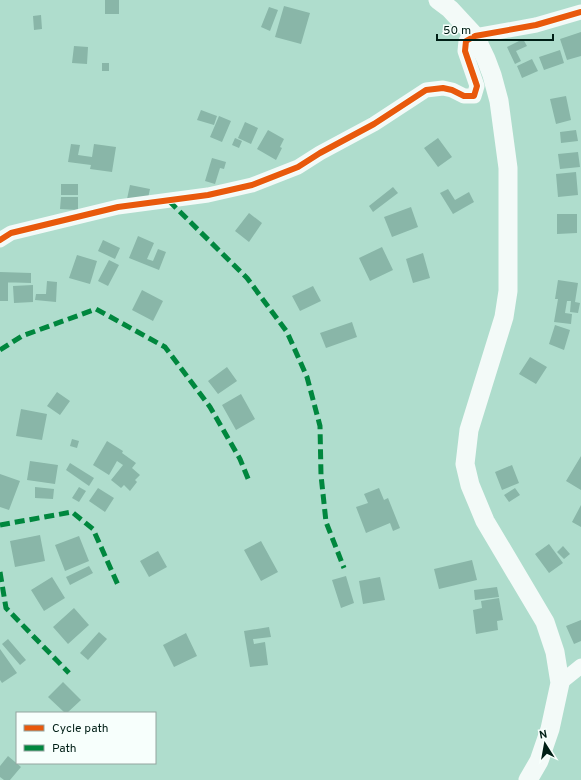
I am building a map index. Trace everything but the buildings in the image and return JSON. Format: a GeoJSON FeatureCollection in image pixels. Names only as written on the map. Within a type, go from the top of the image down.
{"type":"FeatureCollection","features":[{"type":"Feature","properties":{"kind":"main road"},"geometry":{"type":"LineString","coordinates":[[438,0],[450,9],[475,36],[492,75],[503,130],[509,186],[508,276],[504,317],[469,430],[465,464],[470,485],[486,521],[525,591],[545,622],[555,652],[560,683],[550,729],[539,761],[528,780]]}},
{"type":"Feature","properties":{"kind":"street"},"geometry":{"type":"LineString","coordinates":[[0,240],[11,233],[118,207],[208,194],[252,185],[298,167],[320,153],[374,124],[426,90],[443,88],[452,90],[464,96],[474,96],[478,86],[465,52],[466,41],[475,36],[536,25],[581,12]]}},
{"type":"Feature","properties":{"kind":"street"},"geometry":{"type":"LineString","coordinates":[[560,683],[581,666]]}},
{"type":"Feature","properties":{"kind":"marked path"},"geometry":{"type":"LineString","coordinates":[[169,201],[247,278],[287,332],[307,377],[320,426],[321,475],[326,522],[344,568]]}},
{"type":"Feature","properties":{"kind":"marked path"},"geometry":{"type":"LineString","coordinates":[[0,350],[22,336],[96,309],[165,347],[210,407],[240,459],[249,481]]}},
{"type":"Feature","properties":{"kind":"marked path"},"geometry":{"type":"LineString","coordinates":[[0,525],[72,512],[93,529],[118,585]]}},
{"type":"Feature","properties":{"kind":"marked path"},"geometry":{"type":"LineString","coordinates":[[0,572],[6,608],[69,673]]}},
{"type":"Feature","properties":{"kind":"cycle path"},"geometry":{"type":"LineString","coordinates":[[0,240],[11,233],[118,207],[208,195],[252,185],[298,167],[320,153],[374,124],[426,90],[443,88],[452,90],[464,96],[474,96],[477,86],[465,51],[466,41],[475,36],[536,25],[581,12]]}}]}
